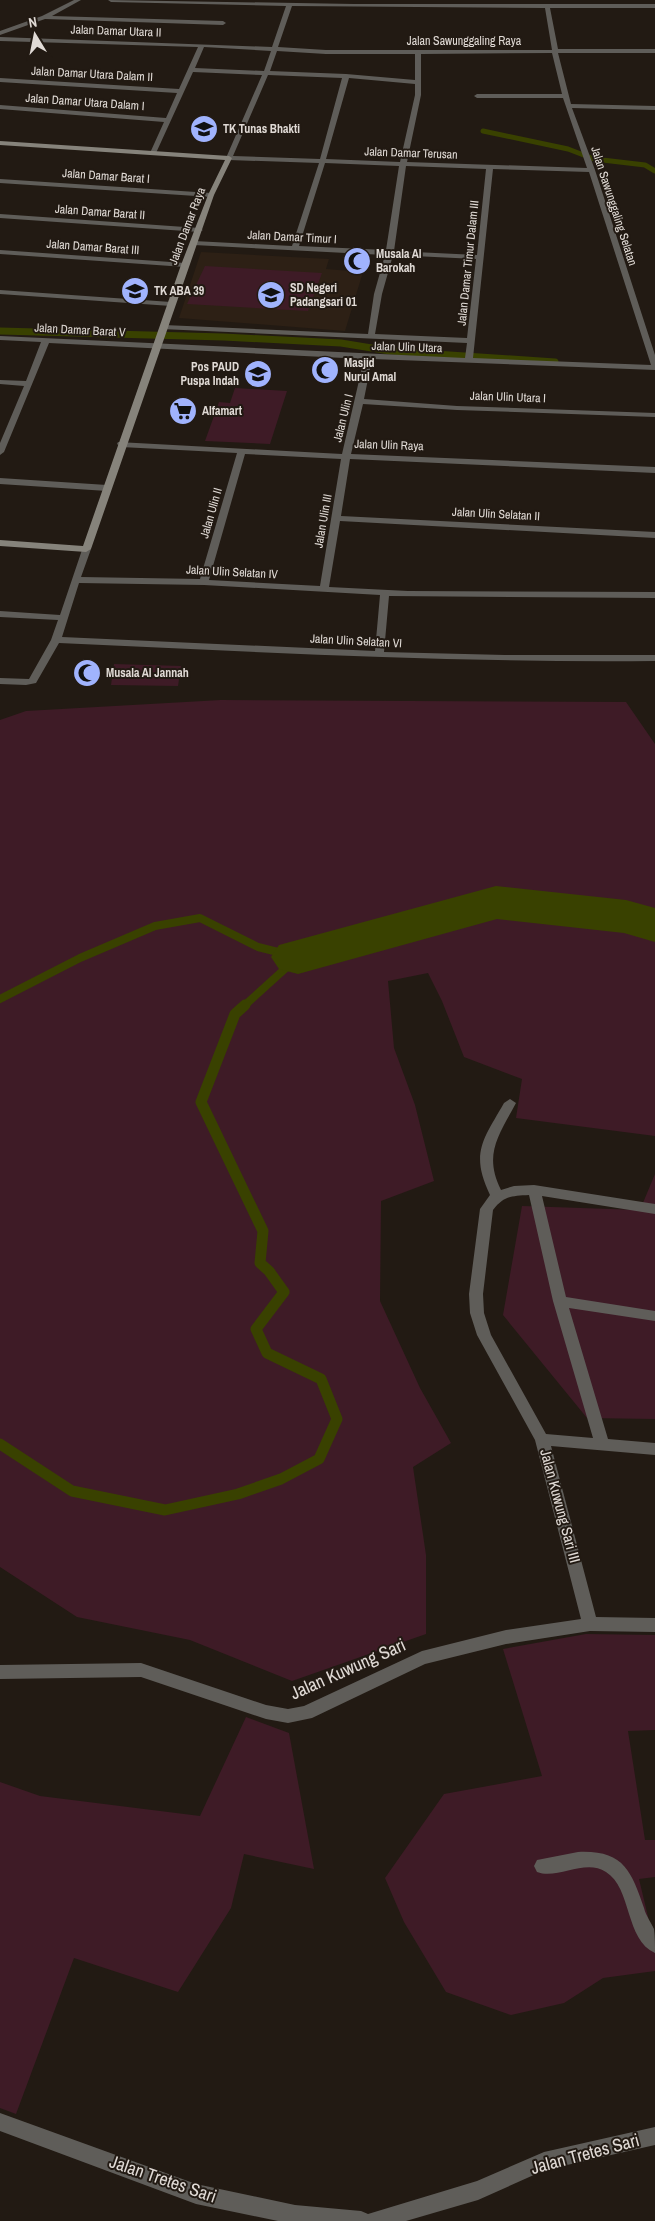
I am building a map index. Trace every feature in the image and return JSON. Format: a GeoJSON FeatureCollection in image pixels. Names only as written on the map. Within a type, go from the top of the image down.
{"type":"FeatureCollection","features":[{"type":"Feature","properties":{"kind":"street"},"geometry":{"type":"LineString","coordinates":[[0,33],[44,17],[78,0]]}},
{"type":"Feature","properties":{"kind":"street"},"geometry":{"type":"LineString","coordinates":[[111,0],[216,1],[354,6],[655,6]]}},
{"type":"Feature","properties":{"kind":"street"},"geometry":{"type":"LineString","coordinates":[[0,143],[229,158],[267,71],[290,4]]}},
{"type":"Feature","properties":{"kind":"street","name":"Jalan Sawunggaling Selatan"},"geometry":{"type":"LineString","coordinates":[[547,5],[565,96],[592,170],[655,366]]}},
{"type":"Feature","properties":{"kind":"street"},"geometry":{"type":"LineString","coordinates":[[44,17],[223,23]]}},
{"type":"Feature","properties":{"kind":"street","name":"Jalan Damar Utara II"},"geometry":{"type":"LineString","coordinates":[[0,39],[274,49]]}},
{"type":"Feature","properties":{"kind":"street"},"geometry":{"type":"LineString","coordinates":[[152,153],[202,45]]}},
{"type":"Feature","properties":{"kind":"street","name":"Jalan Sawunggaling Raya"},"geometry":{"type":"LineString","coordinates":[[274,49],[326,52],[418,53],[655,51]]}},
{"type":"Feature","properties":{"kind":"street"},"geometry":{"type":"LineString","coordinates":[[371,337],[378,294],[389,253],[403,164],[418,95],[418,53]]}},
{"type":"Feature","properties":{"kind":"street"},"geometry":{"type":"LineString","coordinates":[[191,70],[267,71],[418,82]]}},
{"type":"Feature","properties":{"kind":"street"},"geometry":{"type":"LineString","coordinates":[[295,248],[313,196],[321,161],[346,76]]}},
{"type":"Feature","properties":{"kind":"street","name":"Jalan Damar Utara Dalam II"},"geometry":{"type":"LineString","coordinates":[[0,80],[182,91]]}},
{"type":"Feature","properties":{"kind":"street"},"geometry":{"type":"LineString","coordinates":[[477,96],[565,96]]}},
{"type":"Feature","properties":{"kind":"street"},"geometry":{"type":"LineString","coordinates":[[568,106],[655,108]]}},
{"type":"Feature","properties":{"kind":"street","name":"Jalan Damar Utara Dalam I"},"geometry":{"type":"LineString","coordinates":[[0,107],[168,120]]}},
{"type":"Feature","properties":{"kind":"street","name":"Jalan Damar Terusan"},"geometry":{"type":"LineString","coordinates":[[229,158],[592,170]]}},
{"type":"Feature","properties":{"kind":"street","name":"Jalan Damar Raya"},"geometry":{"type":"LineString","coordinates":[[86,549],[121,444],[185,265],[211,195],[229,158]]}},
{"type":"Feature","properties":{"kind":"street","name":"Jalan Damar Timur Dalam III"},"geometry":{"type":"LineString","coordinates":[[469,357],[490,167]]}},
{"type":"Feature","properties":{"kind":"street","name":"Jalan Damar Barat I"},"geometry":{"type":"LineString","coordinates":[[0,181],[211,195]]}},
{"type":"Feature","properties":{"kind":"street","name":"Jalan Damar Barat II"},"geometry":{"type":"LineString","coordinates":[[0,216],[199,230]]}},
{"type":"Feature","properties":{"kind":"street","name":"Jalan Damar Timur I"},"geometry":{"type":"LineString","coordinates":[[194,243],[479,257]]}},
{"type":"Feature","properties":{"kind":"street","name":"Jalan Damar Barat III"},"geometry":{"type":"LineString","coordinates":[[0,252],[185,265]]}},
{"type":"Feature","properties":{"kind":"street"},"geometry":{"type":"LineString","coordinates":[[0,292],[171,304]]}},
{"type":"Feature","properties":{"kind":"street"},"geometry":{"type":"LineString","coordinates":[[642,329],[655,329]]}},
{"type":"Feature","properties":{"kind":"street"},"geometry":{"type":"LineString","coordinates":[[161,336],[371,337],[471,341]]}},
{"type":"Feature","properties":{"kind":"street","name":"Jalan Damar Barat V"},"geometry":{"type":"LineString","coordinates":[[0,338],[46,340],[161,336]]}},
{"type":"Feature","properties":{"kind":"street","name":"Jalan Ulin Utara"},"geometry":{"type":"LineString","coordinates":[[161,336],[368,357],[469,357],[655,366]]}},
{"type":"Feature","properties":{"kind":"street"},"geometry":{"type":"LineString","coordinates":[[0,452],[46,340]]}},
{"type":"Feature","properties":{"kind":"street","name":"Jalan Ulin I"},"geometry":{"type":"LineString","coordinates":[[346,456],[360,401],[368,357]]}},
{"type":"Feature","properties":{"kind":"street"},"geometry":{"type":"LineString","coordinates":[[0,382],[29,384]]}},
{"type":"Feature","properties":{"kind":"street","name":"Jalan Ulin Utara I"},"geometry":{"type":"LineString","coordinates":[[360,401],[457,408],[655,415]]}},
{"type":"Feature","properties":{"kind":"street","name":"Jalan Ulin Raya"},"geometry":{"type":"LineString","coordinates":[[121,444],[655,470]]}},
{"type":"Feature","properties":{"kind":"street","name":"Jalan Ulin II"},"geometry":{"type":"LineString","coordinates":[[204,582],[242,450]]}},
{"type":"Feature","properties":{"kind":"street","name":"Jalan Ulin III"},"geometry":{"type":"LineString","coordinates":[[324,590],[346,456]]}},
{"type":"Feature","properties":{"kind":"street"},"geometry":{"type":"LineString","coordinates":[[0,480],[107,488]]}},
{"type":"Feature","properties":{"kind":"street","name":"Jalan Ulin Selatan II"},"geometry":{"type":"LineString","coordinates":[[336,518],[655,535]]}},
{"type":"Feature","properties":{"kind":"street"},"geometry":{"type":"LineString","coordinates":[[0,543],[86,549],[56,640],[33,680],[21,682],[0,681]]}},
{"type":"Feature","properties":{"kind":"street","name":"Jalan Ulin Selatan IV"},"geometry":{"type":"LineString","coordinates":[[77,580],[204,582],[385,593],[655,595]]}},
{"type":"Feature","properties":{"kind":"street"},"geometry":{"type":"LineString","coordinates":[[379,655],[385,593]]}},
{"type":"Feature","properties":{"kind":"street"},"geometry":{"type":"LineString","coordinates":[[0,614],[64,618]]}},
{"type":"Feature","properties":{"kind":"street","name":"Jalan Ulin Selatan VI"},"geometry":{"type":"LineString","coordinates":[[56,640],[379,655],[550,660],[655,658]]}},
{"type":"Feature","properties":{"kind":"street"},"geometry":{"type":"LineString","coordinates":[[497,1196],[487,1178],[484,1164],[485,1151],[510,1103]]}},
{"type":"Feature","properties":{"kind":"street"},"geometry":{"type":"LineString","coordinates":[[534,1190],[560,1301],[602,1443]]}},
{"type":"Feature","properties":{"kind":"street"},"geometry":{"type":"LineString","coordinates":[[542,1439],[484,1335],[477,1313],[476,1294],[487,1209],[497,1196],[514,1191],[534,1190],[655,1209]]}},
{"type":"Feature","properties":{"kind":"street"},"geometry":{"type":"LineString","coordinates":[[560,1301],[655,1316]]}},
{"type":"Feature","properties":{"kind":"street","name":"Jalan Kuwung Sari III"},"geometry":{"type":"LineString","coordinates":[[590,1624],[542,1439],[655,1449]]}},
{"type":"Feature","properties":{"kind":"street","name":"Jalan Kuwung Sari"},"geometry":{"type":"LineString","coordinates":[[0,1672],[141,1670],[266,1712],[288,1716],[306,1713],[422,1658],[506,1637],[590,1624],[655,1625]]}},
{"type":"Feature","properties":{"kind":"street"},"geometry":{"type":"LineString","coordinates":[[543,1866],[590,1859],[604,1861],[615,1868],[626,1881],[637,1915],[650,1940],[655,1944]]}},
{"type":"Feature","properties":{"kind":"street","name":"Jalan Tretes Sari"},"geometry":{"type":"LineString","coordinates":[[0,2122],[97,2156],[196,2194],[295,2216],[361,2221]]}},
{"type":"Feature","properties":{"kind":"street","name":"Jalan Tretes Sari"},"geometry":{"type":"LineString","coordinates":[[374,2221],[478,2190],[544,2161],[655,2136]]}},
{"type":"Feature","properties":{"kind":"shaded area","name":"SD Negeri Padangsari 01"},"geometry":{"type":"Polygon","coordinates":[[[201,252],[329,259],[326,269],[363,272],[345,331],[179,318],[201,252]]]}},
{"type":"Feature","properties":{"kind":"shaded area"},"geometry":{"type":"Polygon","coordinates":[[[205,266],[322,273],[308,311],[187,304],[205,266]]]}},
{"type":"Feature","properties":{"kind":"shaded area"},"geometry":{"type":"Polygon","coordinates":[[[235,388],[287,391],[270,444],[205,441],[219,402],[230,403],[235,388]]]}},
{"type":"Feature","properties":{"kind":"shaded area"},"geometry":{"type":"Polygon","coordinates":[[[114,664],[181,666],[178,686],[111,685],[114,664]]]}},
{"type":"Feature","properties":{"kind":"shaded area"},"geometry":{"type":"Polygon","coordinates":[[[221,700],[626,702],[655,744],[655,1136],[516,1118],[522,1079],[464,1057],[442,1001],[428,973],[388,981],[394,1048],[415,1105],[434,1181],[381,1201],[380,1301],[420,1388],[451,1443],[413,1467],[426,1555],[426,1634],[292,1681],[190,1640],[77,1617],[0,1567],[0,720],[26,711],[221,700]]]}},
{"type":"Feature","properties":{"kind":"shaded area"},"geometry":{"type":"Polygon","coordinates":[[[655,1174],[655,1419],[587,1418],[503,1315],[522,1206],[640,1210],[655,1174]]]}},
{"type":"Feature","properties":{"kind":"shaded area"},"geometry":{"type":"Polygon","coordinates":[[[586,1634],[655,1635],[655,1730],[628,1731],[645,1840],[655,1840],[655,1877],[639,1879],[655,1946],[655,1971],[603,1978],[564,2003],[511,2015],[446,1992],[404,1922],[385,1878],[444,1794],[542,1776],[503,1649],[586,1634]]]}},
{"type":"Feature","properties":{"kind":"shaded area"},"geometry":{"type":"Polygon","coordinates":[[[246,1717],[289,1733],[314,1869],[244,1854],[231,1908],[178,1992],[74,1958],[16,2114],[0,2108],[0,1782],[40,1796],[200,1816],[246,1717]]]}},
{"type":"Feature","properties":{"kind":"waterway"},"geometry":{"type":"LineString","coordinates":[[483,131],[568,149],[594,159],[645,165],[655,171]]}},
{"type":"Feature","properties":{"kind":"waterway"},"geometry":{"type":"LineString","coordinates":[[0,331],[224,337],[341,343],[390,351],[555,362]]}},
{"type":"Feature","properties":{"kind":"waterway"},"geometry":{"type":"LineString","coordinates":[[298,957],[496,902],[626,917],[655,925]]}},
{"type":"Feature","properties":{"kind":"waterway"},"geometry":{"type":"LineString","coordinates":[[0,999],[80,958],[155,926],[200,918],[258,947],[298,957],[244,1006]]}},
{"type":"Feature","properties":{"kind":"waterway"},"geometry":{"type":"LineString","coordinates":[[0,1444],[72,1491],[165,1510],[238,1494],[281,1479],[319,1459],[337,1419],[321,1379],[267,1353],[256,1329],[284,1292],[269,1271],[260,1263],[263,1231],[201,1102],[235,1014],[245,1005]]}},
{"type":"Feature","properties":{"kind":"place","name":"TK Tunas Bhakti"},"geometry":{"type":"Point","coordinates":[204,129]}},
{"type":"Feature","properties":{"kind":"place","name":"Musala Al Barokah"},"geometry":{"type":"Point","coordinates":[357,261]}},
{"type":"Feature","properties":{"kind":"place","name":"TK ABA 39"},"geometry":{"type":"Point","coordinates":[135,291]}},
{"type":"Feature","properties":{"kind":"place","name":"SD Negeri Padangsari 01"},"geometry":{"type":"Point","coordinates":[271,295]}},
{"type":"Feature","properties":{"kind":"place","name":"Masjid Nurul Amal"},"geometry":{"type":"Point","coordinates":[325,370]}},
{"type":"Feature","properties":{"kind":"place","name":"Pos PAUD Puspa Indah"},"geometry":{"type":"Point","coordinates":[258,374]}},
{"type":"Feature","properties":{"kind":"place","name":"Alfamart"},"geometry":{"type":"Point","coordinates":[183,411]}},
{"type":"Feature","properties":{"kind":"place","name":"Musala Al Jannah"},"geometry":{"type":"Point","coordinates":[87,673]}}]}
